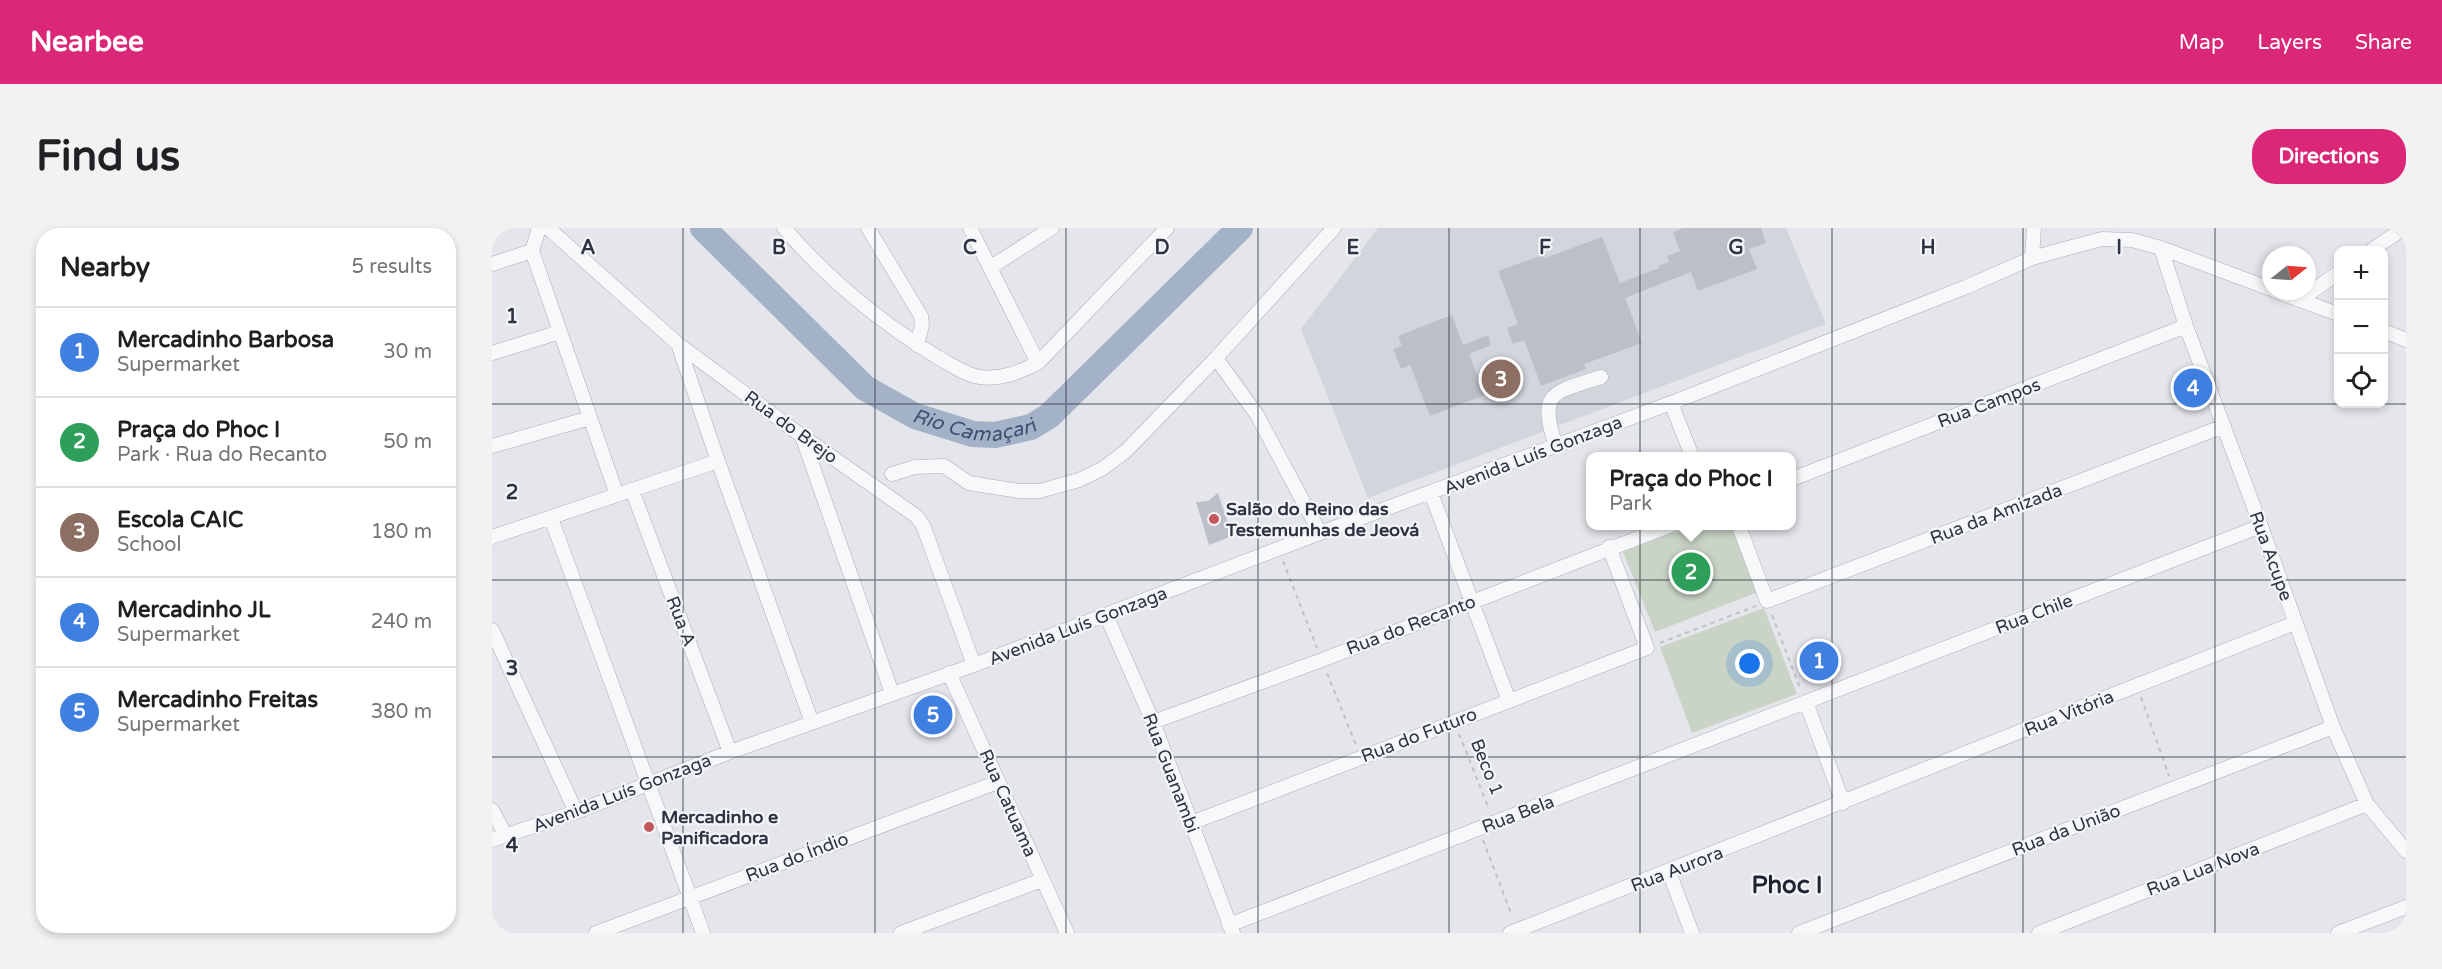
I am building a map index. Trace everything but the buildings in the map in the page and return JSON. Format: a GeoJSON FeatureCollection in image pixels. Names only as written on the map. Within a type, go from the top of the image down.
{"type":"FeatureCollection","features":[{"type":"Feature","properties":{"kind":"street"},"geometry":{"type":"LineString","coordinates":[[539,228],[532,251],[617,495]]}},
{"type":"Feature","properties":{"kind":"street"},"geometry":{"type":"LineString","coordinates":[[784,228],[808,256],[848,293],[917,345],[963,371],[979,377],[997,378],[1017,373],[1038,363],[1167,228]]}},
{"type":"Feature","properties":{"kind":"street"},"geometry":{"type":"LineString","coordinates":[[868,228],[921,316],[922,325],[917,345]]}},
{"type":"Feature","properties":{"kind":"street"},"geometry":{"type":"LineString","coordinates":[[970,228],[1038,363]]}},
{"type":"Feature","properties":{"kind":"street"},"geometry":{"type":"LineString","coordinates":[[991,267],[1052,228]]}},
{"type":"Feature","properties":{"kind":"street"},"geometry":{"type":"LineString","coordinates":[[892,474],[915,467],[944,466],[969,483],[1019,491],[1040,491],[1079,480],[1102,468],[1126,451],[1216,358],[1334,228]]}},
{"type":"Feature","properties":{"kind":"street"},"geometry":{"type":"LineString","coordinates":[[2032,258],[2034,228]]}},
{"type":"Feature","properties":{"kind":"street"},"geometry":{"type":"LineString","coordinates":[[2378,246],[2404,228]]}},
{"type":"Feature","properties":{"kind":"street","name":"Rua do Brejo"},"geometry":{"type":"LineString","coordinates":[[556,231],[678,344],[802,436],[909,509],[923,525],[974,665]]}},
{"type":"Feature","properties":{"kind":"street","name":"Avenida Luís Gonzaga"},"geometry":{"type":"LineString","coordinates":[[492,840],[576,812],[730,752],[974,665],[1320,533],[1671,403],[1966,287],[2032,258],[2102,239],[2132,240],[2262,286]]}},
{"type":"Feature","properties":{"kind":"street","name":"Rua Acupe"},"geometry":{"type":"LineString","coordinates":[[2160,248],[2186,327],[2333,727],[2367,804],[2406,851]]}},
{"type":"Feature","properties":{"kind":"street"},"geometry":{"type":"LineString","coordinates":[[492,264],[532,251]]}},
{"type":"Feature","properties":{"kind":"street"},"geometry":{"type":"LineString","coordinates":[[2316,289],[2334,276]]}},
{"type":"Feature","properties":{"kind":"street"},"geometry":{"type":"LineString","coordinates":[[2300,300],[2334,313]]}},
{"type":"Feature","properties":{"kind":"street","name":"Rua Campos"},"geometry":{"type":"LineString","coordinates":[[1796,477],[2186,327]]}},
{"type":"Feature","properties":{"kind":"street"},"geometry":{"type":"LineString","coordinates":[[492,353],[560,332]]}},
{"type":"Feature","properties":{"kind":"street"},"geometry":{"type":"LineString","coordinates":[[2388,332],[2406,339]]}},
{"type":"Feature","properties":{"kind":"street"},"geometry":{"type":"LineString","coordinates":[[678,344],[813,723]]}},
{"type":"Feature","properties":{"kind":"street"},"geometry":{"type":"LineString","coordinates":[[1216,358],[1257,415],[1320,533]]}},
{"type":"Feature","properties":{"kind":"street"},"geometry":{"type":"LineString","coordinates":[[1556,446],[1547,411],[1548,401],[1556,393],[1601,377]]}},
{"type":"Feature","properties":{"kind":"street"},"geometry":{"type":"LineString","coordinates":[[1671,403],[1690,452]]}},
{"type":"Feature","properties":{"kind":"street"},"geometry":{"type":"LineString","coordinates":[[492,446],[590,418]]}},
{"type":"Feature","properties":{"kind":"street","name":"Rua da Amizada"},"geometry":{"type":"LineString","coordinates":[[1767,601],[2224,426]]}},
{"type":"Feature","properties":{"kind":"street"},"geometry":{"type":"LineString","coordinates":[[802,436],[892,693]]}},
{"type":"Feature","properties":{"kind":"street"},"geometry":{"type":"LineString","coordinates":[[492,537],[718,461]]}},
{"type":"Feature","properties":{"kind":"street","name":"Rua A"},"geometry":{"type":"LineString","coordinates":[[633,490],[730,752]]}},
{"type":"Feature","properties":{"kind":"street"},"geometry":{"type":"LineString","coordinates":[[1431,493],[1509,701]]}},
{"type":"Feature","properties":{"kind":"street"},"geometry":{"type":"LineString","coordinates":[[551,518],[703,933]]}},
{"type":"Feature","properties":{"kind":"street","name":"Rua Chile"},"geometry":{"type":"LineString","coordinates":[[1806,702],[2261,526]]}},
{"type":"Feature","properties":{"kind":"street","name":"Rua do Recanto"},"geometry":{"type":"LineString","coordinates":[[1153,722],[1655,530]]}},
{"type":"Feature","properties":{"kind":"street"},"geometry":{"type":"LineString","coordinates":[[1741,530],[1767,601]]}},
{"type":"Feature","properties":{"kind":"street"},"geometry":{"type":"LineString","coordinates":[[1609,547],[1647,648]]}},
{"type":"Feature","properties":{"kind":"street","name":"Rua Guanambi"},"geometry":{"type":"LineString","coordinates":[[1106,615],[1153,722],[1231,929]]}},
{"type":"Feature","properties":{"kind":"street","name":"Rua Vitória"},"geometry":{"type":"LineString","coordinates":[[1842,803],[2295,622]]}},
{"type":"Feature","properties":{"kind":"street"},"geometry":{"type":"LineString","coordinates":[[492,630],[576,812]]}},
{"type":"Feature","properties":{"kind":"street","name":"Rua do Futuro"},"geometry":{"type":"LineString","coordinates":[[1191,823],[1647,648]]}},
{"type":"Feature","properties":{"kind":"street","name":"Rua Catuama"},"geometry":{"type":"LineString","coordinates":[[950,673],[1067,933]]}},
{"type":"Feature","properties":{"kind":"street"},"geometry":{"type":"LineString","coordinates":[[1806,702],[1842,803]]}},
{"type":"Feature","properties":{"kind":"street","name":"Rua Bela"},"geometry":{"type":"LineString","coordinates":[[1231,929],[1479,829],[1806,702]]}},
{"type":"Feature","properties":{"kind":"street","name":"Rua da União"},"geometry":{"type":"LineString","coordinates":[[1799,933],[2333,727]]}},
{"type":"Feature","properties":{"kind":"street","name":"Rua do Índio"},"geometry":{"type":"LineString","coordinates":[[596,933],[998,782]]}},
{"type":"Feature","properties":{"kind":"street","name":"Rua Aurora"},"geometry":{"type":"LineString","coordinates":[[1514,932],[1842,803]]}},
{"type":"Feature","properties":{"kind":"street","name":"Rua Lua Nova"},"geometry":{"type":"LineString","coordinates":[[2039,933],[2367,804]]}},
{"type":"Feature","properties":{"kind":"street"},"geometry":{"type":"LineString","coordinates":[[492,810],[506,836]]}},
{"type":"Feature","properties":{"kind":"street"},"geometry":{"type":"LineString","coordinates":[[1669,872],[1692,933]]}},
{"type":"Feature","properties":{"kind":"street"},"geometry":{"type":"LineString","coordinates":[[901,933],[1042,880]]}},
{"type":"Feature","properties":{"kind":"street"},"geometry":{"type":"LineString","coordinates":[[2337,933],[2406,907]]}},
{"type":"Feature","properties":{"kind":"path"},"geometry":{"type":"LineString","coordinates":[[1647,648],[1767,601],[1806,702]]}},
{"type":"Feature","properties":{"kind":"path"},"geometry":{"type":"LineString","coordinates":[[2138,686],[2174,788]]}},
{"type":"Feature","properties":{"kind":"path","name":"Beco 1"},"geometry":{"type":"LineString","coordinates":[[1454,722],[1495,823]]}},
{"type":"Feature","properties":{"kind":"path"},"geometry":{"type":"LineString","coordinates":[[1479,829],[1514,932]]}},
{"type":"Feature","properties":{"kind":"shaded area"},"geometry":{"type":"Polygon","coordinates":[[[1378,228],[1786,228],[1826,324],[1368,498],[1301,329],[1378,228]]]}},
{"type":"Feature","properties":{"kind":"green space"},"geometry":{"type":"Polygon","coordinates":[[[1680,530],[1734,530],[1758,592],[1655,632],[1623,552],[1680,530]]]}},
{"type":"Feature","properties":{"kind":"green space"},"geometry":{"type":"Polygon","coordinates":[[[1764,608],[1797,694],[1692,733],[1660,647],[1764,608]]]}},
{"type":"Feature","properties":{"kind":"waterway","name":"Rio Camaçari"},"geometry":{"type":"LineString","coordinates":[[703,228],[865,388],[915,416],[973,434],[995,435],[1031,427],[1049,416],[1240,228]]}},
{"type":"Feature","properties":{"kind":"place","name":"Escola CAIC"},"geometry":{"type":"Point","coordinates":[1501,379]}},
{"type":"Feature","properties":{"kind":"place","name":"Mercadinho JL"},"geometry":{"type":"Point","coordinates":[2193,388]}},
{"type":"Feature","properties":{"kind":"place","name":"Salão do Reino das Testemunhas de Jeová"},"geometry":{"type":"Point","coordinates":[1214,519]}},
{"type":"Feature","properties":{"kind":"place","name":"Praça do Phoc I"},"geometry":{"type":"Point","coordinates":[1691,572]}},
{"type":"Feature","properties":{"kind":"place","name":"Mercadinho Barbosa"},"geometry":{"type":"Point","coordinates":[1819,661]}},
{"type":"Feature","properties":{"kind":"place","name":"Mercadinho Freitas"},"geometry":{"type":"Point","coordinates":[933,715]}},
{"type":"Feature","properties":{"kind":"place","name":"Mercadinho e Panificadora"},"geometry":{"type":"Point","coordinates":[649,827]}},
{"type":"Feature","properties":{"kind":"district","name":"Phoc I"},"geometry":{"type":"Point","coordinates":[1787,885]}}]}
